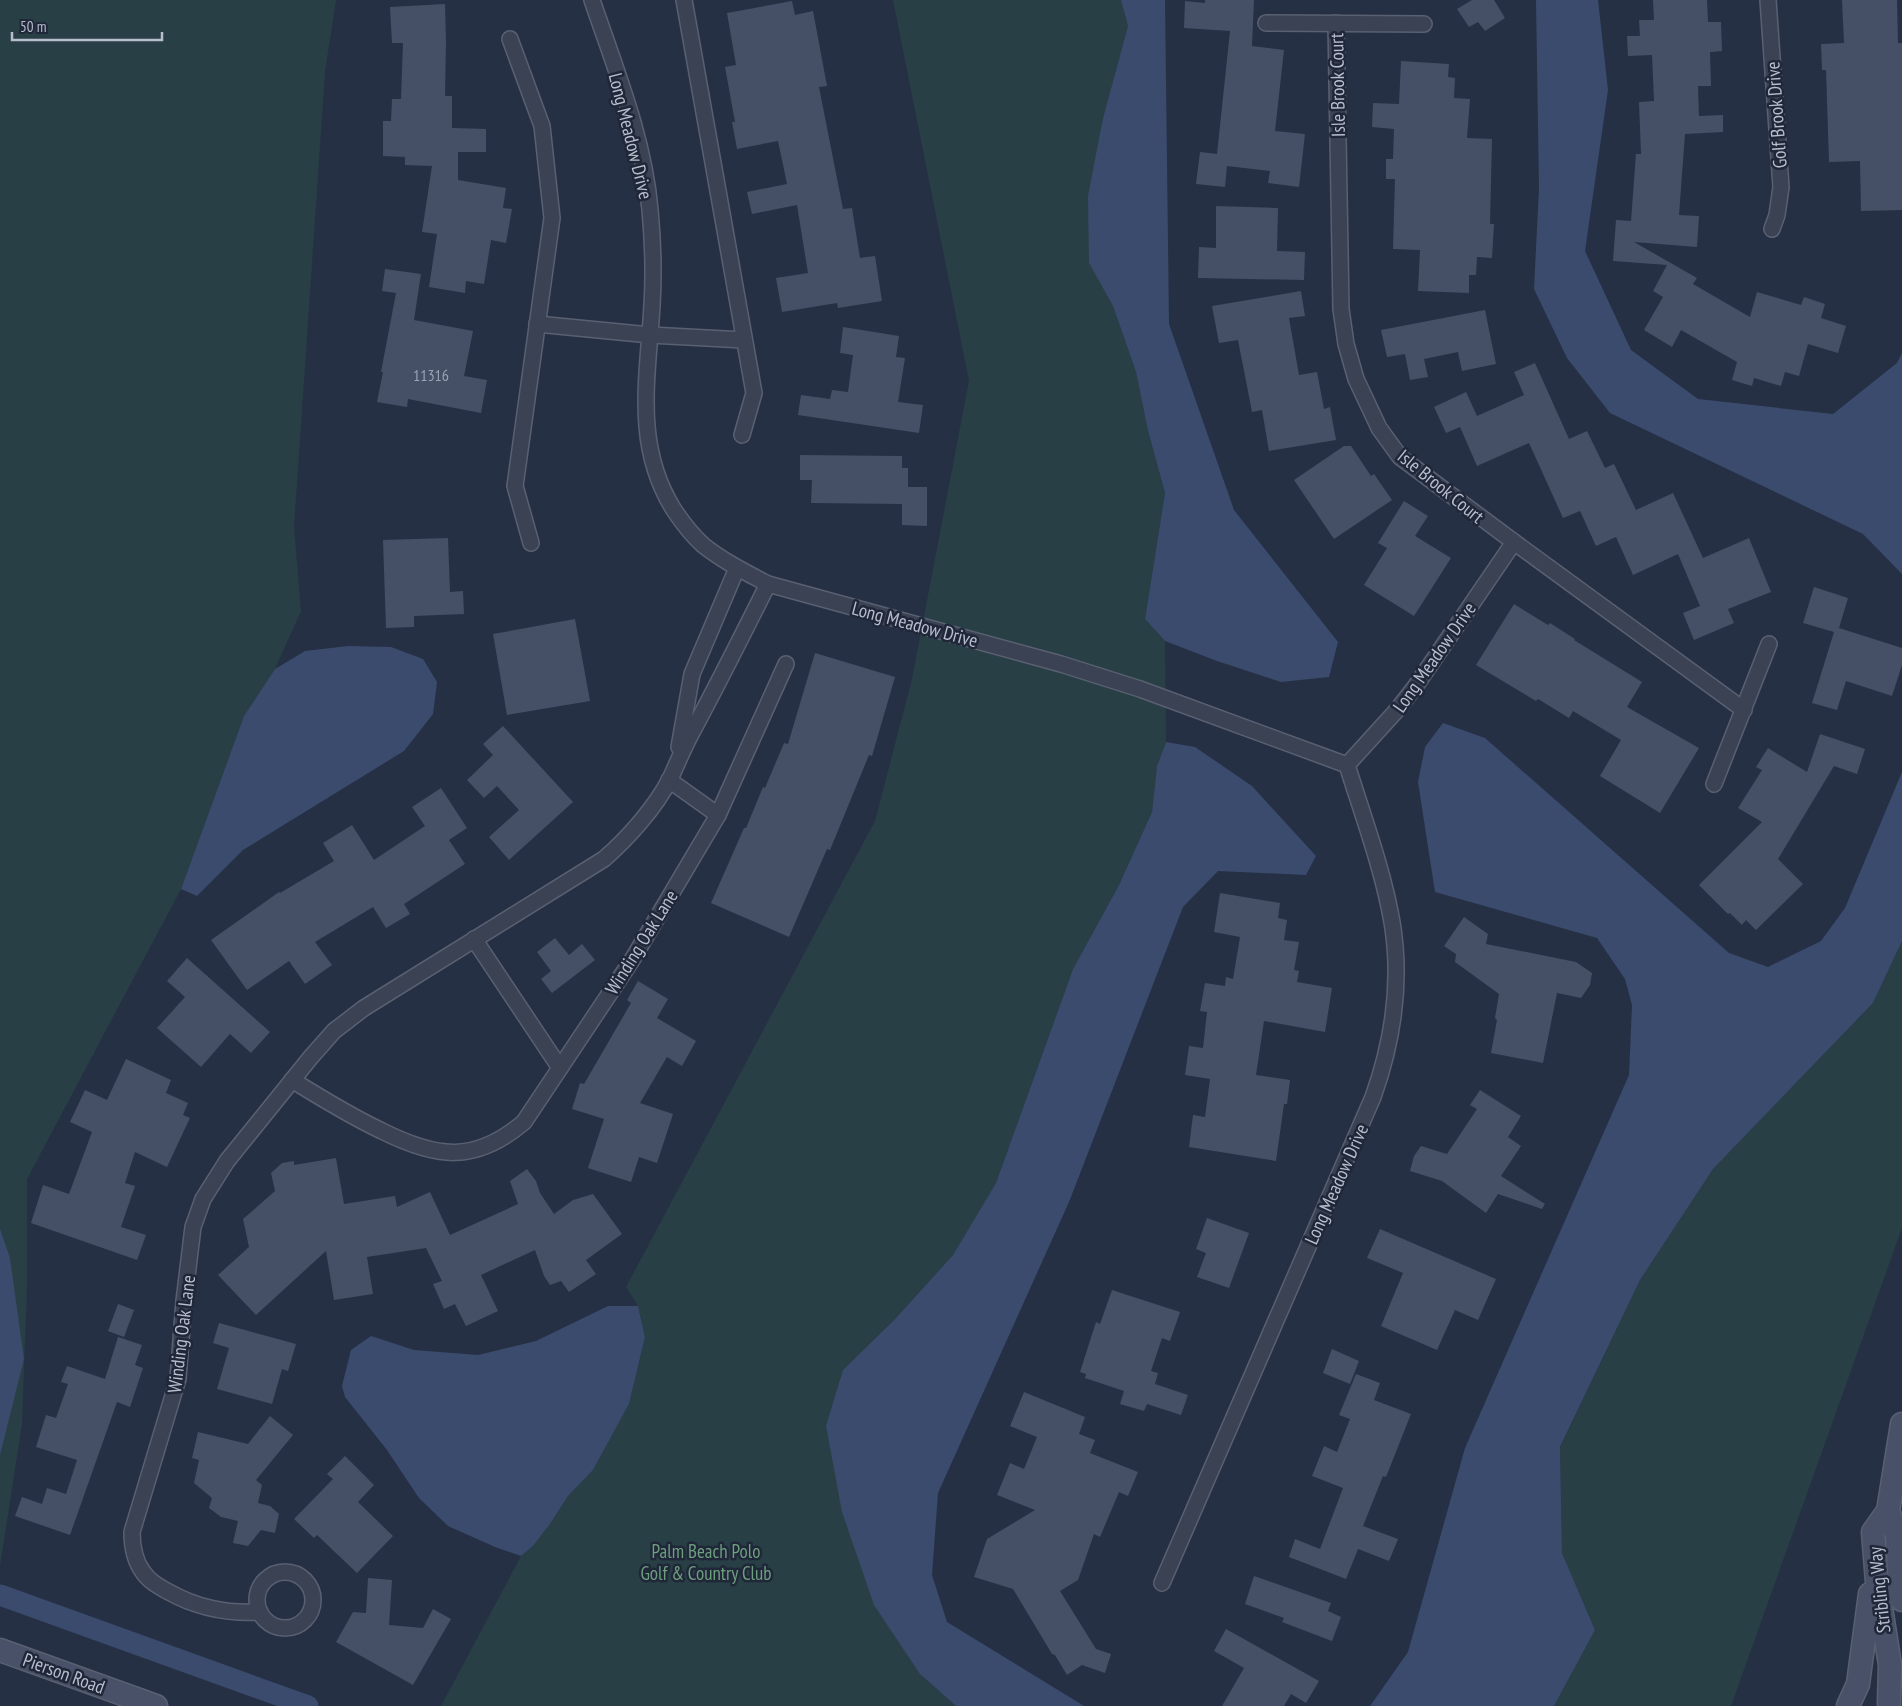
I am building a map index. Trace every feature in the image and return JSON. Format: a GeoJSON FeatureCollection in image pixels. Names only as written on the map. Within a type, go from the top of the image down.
{"type":"FeatureCollection","features":[{"type":"Feature","properties":{"kind":"street","name":"Long Meadow Drive"},"geometry":{"type":"LineString","coordinates":[[592,0],[631,117],[644,171],[650,208],[654,265],[645,414],[648,443],[655,472],[667,498],[682,523],[702,544],[736,568],[768,584],[1061,664],[1140,689],[1347,765]]}},
{"type":"Feature","properties":{"kind":"street"},"geometry":{"type":"LineString","coordinates":[[684,0],[754,393],[742,435]]}},
{"type":"Feature","properties":{"kind":"street","name":"Golf Brook Drive"},"geometry":{"type":"LineString","coordinates":[[1768,0],[1781,187],[1777,215],[1772,229]]}},
{"type":"Feature","properties":{"kind":"street","name":"Isle Brook Court"},"geometry":{"type":"LineString","coordinates":[[1266,23],[1424,24]]}},
{"type":"Feature","properties":{"kind":"street","name":"Isle Brook Court"},"geometry":{"type":"LineString","coordinates":[[1336,23],[1340,295],[1346,344],[1356,379],[1379,428],[1400,457],[1744,710]]}},
{"type":"Feature","properties":{"kind":"street"},"geometry":{"type":"LineString","coordinates":[[510,39],[542,126],[552,218],[515,486],[531,543]]}},
{"type":"Feature","properties":{"kind":"street"},"geometry":{"type":"LineString","coordinates":[[537,324],[650,336],[744,340]]}},
{"type":"Feature","properties":{"kind":"street","name":"Long Meadow Drive"},"geometry":{"type":"LineString","coordinates":[[1347,765],[1397,710],[1415,687],[1514,542]]}},
{"type":"Feature","properties":{"kind":"street","name":"Winding Oak Lane"},"geometry":{"type":"LineString","coordinates":[[677,761],[692,674],[736,568]]}},
{"type":"Feature","properties":{"kind":"street","name":"Winding Oak Lane"},"geometry":{"type":"LineString","coordinates":[[260,1612],[244,1613],[212,1610],[181,1599],[153,1583],[143,1572],[136,1560],[132,1546],[132,1532],[178,1379],[184,1301],[193,1227],[203,1199],[218,1173],[292,1080],[334,1031],[364,1008],[604,859],[625,840],[643,819],[669,780],[768,584]]}},
{"type":"Feature","properties":{"kind":"street"},"geometry":{"type":"LineString","coordinates":[[1714,784],[1769,644]]}},
{"type":"Feature","properties":{"kind":"street","name":"Winding Oak Lane"},"geometry":{"type":"LineString","coordinates":[[292,1080],[356,1119],[408,1144],[435,1152],[448,1153],[476,1149],[502,1138],[524,1122],[632,960],[718,815],[786,664]]}},
{"type":"Feature","properties":{"kind":"street","name":"Long Meadow Drive"},"geometry":{"type":"LineString","coordinates":[[1162,1583],[1373,1098],[1390,1041],[1396,997],[1396,968],[1392,923],[1386,894],[1347,765]]}},
{"type":"Feature","properties":{"kind":"street"},"geometry":{"type":"LineString","coordinates":[[669,780],[718,815]]}},
{"type":"Feature","properties":{"kind":"street"},"geometry":{"type":"LineString","coordinates":[[474,939],[560,1068]]}},
{"type":"Feature","properties":{"kind":"street","name":"Stribling Way"},"geometry":{"type":"LineString","coordinates":[[1892,1700],[1890,1665],[1881,1616],[1873,1532],[1888,1511],[1902,1424]]}},
{"type":"Feature","properties":{"kind":"street","name":"Stribling Way"},"geometry":{"type":"LineString","coordinates":[[1888,1511],[1897,1535],[1902,1600]]}},
{"type":"Feature","properties":{"kind":"street"},"geometry":{"type":"LineString","coordinates":[[1848,1706],[1858,1684],[1874,1548]]}},
{"type":"Feature","properties":{"kind":"street","name":"Pierson Road"},"geometry":{"type":"LineString","coordinates":[[1,1652],[156,1706]]}},
{"type":"Feature","properties":{"kind":"green space"},"geometry":{"type":"Polygon","coordinates":[[[0,0],[336,0],[325,72],[294,527],[301,611],[275,669],[244,716],[181,889],[27,1179],[27,1287],[22,1424],[0,1566],[0,0]]]}},
{"type":"Feature","properties":{"kind":"green space","name":"Palm Beach Polo Golf & Country Club"},"geometry":{"type":"Polygon","coordinates":[[[893,0],[1121,0],[1128,26],[1103,118],[1089,262],[1113,306],[1136,372],[1148,431],[1165,493],[1145,619],[1165,641],[1166,742],[1157,766],[1152,812],[1119,885],[1073,969],[996,1183],[953,1255],[895,1319],[843,1370],[920,1674],[956,1706],[441,1706],[521,1556],[533,1546],[568,1496],[593,1470],[629,1404],[645,1337],[638,1306],[626,1287],[875,821],[912,679],[969,381],[893,0]]]}},
{"type":"Feature","properties":{"kind":"green space"},"geometry":{"type":"Polygon","coordinates":[[[1902,941],[1902,1228],[1731,1706],[1554,1706],[1595,1630],[1562,1553],[1560,1448],[1640,1280],[1713,1169],[1873,1003],[1902,941]]]}},
{"type":"Feature","properties":{"kind":"water"},"geometry":{"type":"Polygon","coordinates":[[[1121,0],[1165,0],[1169,324],[1234,510],[1338,642],[1329,677],[1281,682],[1217,661],[1165,641],[1145,619],[1165,493],[1148,431],[1136,372],[1113,306],[1089,263],[1088,196],[1103,118],[1128,26],[1121,0]]]}},
{"type":"Feature","properties":{"kind":"water"},"geometry":{"type":"Polygon","coordinates":[[[1536,0],[1598,0],[1608,90],[1585,251],[1631,350],[1698,399],[1833,414],[1897,363],[1902,353],[1902,574],[1863,534],[1610,413],[1567,358],[1534,289],[1539,188],[1536,0]]]}},
{"type":"Feature","properties":{"kind":"water"},"geometry":{"type":"Polygon","coordinates":[[[348,646],[391,647],[423,659],[437,682],[433,714],[404,751],[243,850],[197,896],[181,889],[244,716],[275,669],[305,651],[348,646]]]}},
{"type":"Feature","properties":{"kind":"water"},"geometry":{"type":"Polygon","coordinates":[[[1443,723],[1485,738],[1729,953],[1768,967],[1821,941],[1845,908],[1902,772],[1902,941],[1873,1003],[1713,1169],[1640,1280],[1560,1447],[1562,1553],[1595,1630],[1554,1706],[1370,1706],[1408,1652],[1465,1448],[1629,1075],[1632,1005],[1625,979],[1597,938],[1435,892],[1418,782],[1425,747],[1443,723]]]}},
{"type":"Feature","properties":{"kind":"water"},"geometry":{"type":"Polygon","coordinates":[[[1166,742],[1195,747],[1252,786],[1316,856],[1306,875],[1218,871],[1183,907],[1069,1202],[938,1493],[932,1575],[947,1622],[1084,1706],[956,1706],[920,1674],[874,1605],[842,1512],[826,1426],[843,1370],[895,1319],[953,1255],[996,1183],[1073,969],[1119,885],[1152,812],[1157,766],[1166,742]]]}},
{"type":"Feature","properties":{"kind":"water"},"geometry":{"type":"Polygon","coordinates":[[[0,1229],[10,1258],[24,1359],[0,1455],[0,1229]]]}},
{"type":"Feature","properties":{"kind":"water"},"geometry":{"type":"Polygon","coordinates":[[[608,1306],[638,1306],[645,1337],[629,1404],[593,1470],[568,1496],[533,1546],[521,1556],[495,1547],[448,1526],[419,1498],[387,1450],[345,1397],[342,1386],[351,1350],[371,1336],[414,1350],[478,1355],[536,1341],[608,1306]]]}},
{"type":"Feature","properties":{"kind":"building"},"geometry":{"type":"Polygon","coordinates":[[[1205,0],[1254,0],[1252,46],[1284,50],[1275,131],[1305,134],[1299,187],[1268,183],[1270,171],[1227,166],[1225,187],[1196,184],[1200,152],[1217,154],[1230,31],[1184,28],[1185,1],[1205,3],[1205,0]]]}},
{"type":"Feature","properties":{"kind":"building"},"geometry":{"type":"Polygon","coordinates":[[[1472,0],[1494,0],[1505,18],[1485,31],[1478,22],[1469,27],[1457,9],[1472,0]]]}},
{"type":"Feature","properties":{"kind":"building"},"geometry":{"type":"Polygon","coordinates":[[[1653,0],[1707,0],[1708,22],[1721,22],[1722,51],[1710,52],[1711,86],[1698,86],[1699,116],[1723,115],[1723,132],[1685,134],[1679,215],[1699,216],[1697,247],[1634,242],[1697,278],[1693,284],[1750,317],[1757,292],[1801,305],[1804,297],[1825,304],[1821,318],[1846,326],[1838,353],[1808,344],[1799,376],[1785,372],[1781,386],[1754,378],[1752,386],[1732,380],[1737,362],[1681,330],[1672,347],[1644,330],[1663,297],[1653,291],[1667,265],[1613,261],[1616,220],[1631,221],[1636,154],[1641,154],[1639,102],[1654,101],[1652,55],[1628,56],[1627,36],[1640,36],[1639,20],[1654,20],[1653,0]]]}},
{"type":"Feature","properties":{"kind":"building"},"geometry":{"type":"Polygon","coordinates":[[[1842,0],[1897,0],[1898,43],[1902,43],[1902,210],[1861,211],[1860,161],[1829,162],[1826,70],[1822,70],[1821,44],[1844,43],[1842,0]]]}},
{"type":"Feature","properties":{"kind":"building"},"geometry":{"type":"Polygon","coordinates":[[[792,1],[795,15],[813,11],[827,86],[819,87],[843,209],[852,208],[860,258],[875,256],[882,301],[838,308],[837,303],[782,312],[776,278],[808,273],[797,205],[752,214],[747,192],[787,184],[778,141],[737,149],[732,122],[735,122],[725,67],[736,65],[727,13],[792,1]]]}},
{"type":"Feature","properties":{"kind":"building"},"geometry":{"type":"Polygon","coordinates":[[[445,4],[445,96],[452,96],[452,128],[486,129],[486,152],[458,152],[458,180],[506,188],[503,208],[512,209],[506,243],[491,240],[484,284],[466,281],[465,293],[429,287],[437,234],[422,232],[432,166],[405,165],[405,157],[383,156],[383,121],[391,121],[392,99],[401,99],[403,43],[392,43],[390,7],[445,4]]]}},
{"type":"Feature","properties":{"kind":"building"},"geometry":{"type":"Polygon","coordinates":[[[1401,61],[1449,64],[1448,77],[1455,78],[1454,98],[1470,99],[1467,138],[1492,139],[1490,224],[1494,224],[1492,258],[1477,257],[1476,275],[1469,275],[1469,293],[1418,291],[1420,250],[1393,249],[1395,179],[1386,179],[1386,159],[1393,159],[1394,129],[1372,127],[1373,103],[1399,104],[1401,61]]]}},
{"type":"Feature","properties":{"kind":"building"},"geometry":{"type":"Polygon","coordinates":[[[1216,206],[1278,208],[1277,251],[1305,252],[1304,280],[1198,278],[1199,247],[1216,248],[1216,206]]]}},
{"type":"Feature","properties":{"kind":"building"},"geometry":{"type":"Polygon","coordinates":[[[385,269],[421,274],[414,320],[473,331],[464,376],[487,380],[481,413],[408,399],[407,407],[377,402],[396,293],[382,291],[385,269]]]}},
{"type":"Feature","properties":{"kind":"building"},"geometry":{"type":"Polygon","coordinates":[[[1301,291],[1305,316],[1289,318],[1299,375],[1317,372],[1324,409],[1330,407],[1336,440],[1269,451],[1262,410],[1252,412],[1238,340],[1219,343],[1212,306],[1301,291]]]}},
{"type":"Feature","properties":{"kind":"building"},"geometry":{"type":"Polygon","coordinates":[[[1485,310],[1496,364],[1462,371],[1458,352],[1424,359],[1428,377],[1410,380],[1405,354],[1387,357],[1381,330],[1485,310]]]}},
{"type":"Feature","properties":{"kind":"building"},"geometry":{"type":"Polygon","coordinates":[[[843,327],[899,336],[896,357],[905,358],[898,402],[923,405],[919,433],[798,415],[801,395],[830,399],[832,390],[848,392],[853,355],[840,353],[843,327]]]}},
{"type":"Feature","properties":{"kind":"building"},"geometry":{"type":"Polygon","coordinates":[[[1535,363],[1569,439],[1587,431],[1605,468],[1614,464],[1636,510],[1673,493],[1703,558],[1749,538],[1771,592],[1728,609],[1734,623],[1694,640],[1683,613],[1700,606],[1678,554],[1633,575],[1616,537],[1596,546],[1580,511],[1563,518],[1529,443],[1477,466],[1460,427],[1446,433],[1434,407],[1466,392],[1477,416],[1524,395],[1514,372],[1535,363]]]}},
{"type":"Feature","properties":{"kind":"building"},"geometry":{"type":"Polygon","coordinates":[[[1344,446],[1351,446],[1371,476],[1374,474],[1392,500],[1334,539],[1294,480],[1344,446]]]}},
{"type":"Feature","properties":{"kind":"building"},"geometry":{"type":"Polygon","coordinates":[[[800,455],[902,456],[902,468],[908,468],[908,487],[927,487],[927,526],[902,525],[902,504],[811,503],[812,480],[800,480],[800,455]]]}},
{"type":"Feature","properties":{"kind":"building"},"geometry":{"type":"Polygon","coordinates":[[[1404,501],[1428,516],[1415,536],[1451,558],[1414,616],[1364,585],[1387,548],[1378,543],[1404,501]]]}},
{"type":"Feature","properties":{"kind":"building"},"geometry":{"type":"Polygon","coordinates":[[[448,538],[450,592],[463,591],[464,614],[414,616],[414,627],[386,628],[383,540],[448,538]]]}},
{"type":"Feature","properties":{"kind":"building"},"geometry":{"type":"Polygon","coordinates":[[[1814,587],[1848,598],[1839,628],[1902,648],[1902,665],[1892,696],[1846,681],[1837,710],[1812,703],[1834,632],[1803,623],[1814,587]]]}},
{"type":"Feature","properties":{"kind":"building"},"geometry":{"type":"Polygon","coordinates":[[[1514,604],[1548,625],[1550,623],[1642,682],[1627,707],[1699,748],[1660,813],[1600,776],[1621,740],[1573,711],[1569,718],[1538,699],[1536,701],[1476,665],[1514,604]]]}},
{"type":"Feature","properties":{"kind":"building"},"geometry":{"type":"Polygon","coordinates":[[[575,619],[590,701],[507,715],[493,634],[575,619]]]}},
{"type":"Feature","properties":{"kind":"building"},"geometry":{"type":"Polygon","coordinates":[[[815,653],[895,677],[872,756],[869,755],[830,850],[827,849],[789,937],[711,903],[784,743],[788,744],[815,653]]]}},
{"type":"Feature","properties":{"kind":"building"},"geometry":{"type":"Polygon","coordinates":[[[503,726],[573,802],[509,860],[489,837],[519,810],[497,786],[484,798],[467,780],[493,755],[483,744],[503,726]]]}},
{"type":"Feature","properties":{"kind":"building"},"geometry":{"type":"Polygon","coordinates":[[[1820,734],[1865,749],[1857,774],[1834,766],[1778,859],[1803,884],[1756,930],[1746,920],[1742,925],[1699,885],[1762,822],[1738,808],[1762,770],[1756,767],[1768,748],[1807,772],[1820,734]]]}},
{"type":"Feature","properties":{"kind":"building"},"geometry":{"type":"Polygon","coordinates":[[[441,788],[467,828],[449,840],[465,864],[404,904],[410,914],[386,928],[373,907],[315,942],[332,965],[305,984],[289,961],[247,990],[211,940],[279,892],[334,861],[323,843],[352,825],[374,860],[425,826],[412,807],[441,788]]]}},
{"type":"Feature","properties":{"kind":"building"},"geometry":{"type":"Polygon","coordinates":[[[1220,893],[1280,903],[1278,918],[1287,920],[1284,940],[1299,942],[1294,970],[1299,971],[1297,982],[1332,988],[1325,1032],[1264,1021],[1256,1075],[1290,1080],[1287,1104],[1284,1104],[1276,1161],[1189,1147],[1193,1115],[1205,1117],[1210,1079],[1185,1075],[1189,1046],[1203,1048],[1207,1012],[1200,1011],[1205,983],[1225,986],[1226,977],[1233,979],[1240,937],[1214,932],[1220,893]]]}},
{"type":"Feature","properties":{"kind":"building"},"geometry":{"type":"Polygon","coordinates":[[[1464,917],[1488,934],[1486,944],[1576,962],[1592,973],[1590,985],[1581,998],[1557,993],[1543,1063],[1491,1053],[1497,1020],[1495,1018],[1499,994],[1455,962],[1456,954],[1444,946],[1464,917]]]}},
{"type":"Feature","properties":{"kind":"building"},"geometry":{"type":"Polygon","coordinates":[[[555,938],[569,955],[582,944],[595,960],[552,993],[541,979],[551,971],[537,952],[555,938]]]}},
{"type":"Feature","properties":{"kind":"building"},"geometry":{"type":"Polygon","coordinates":[[[187,958],[270,1032],[251,1053],[230,1034],[201,1067],[157,1028],[185,997],[167,981],[187,958]]]}},
{"type":"Feature","properties":{"kind":"building"},"geometry":{"type":"Polygon","coordinates":[[[638,981],[668,999],[657,1018],[696,1041],[682,1066],[667,1057],[640,1103],[673,1114],[657,1163],[639,1157],[631,1182],[588,1168],[604,1119],[572,1109],[580,1083],[584,1084],[631,1003],[627,1000],[638,981]]]}},
{"type":"Feature","properties":{"kind":"building"},"geometry":{"type":"Polygon","coordinates":[[[126,1059],[171,1080],[166,1093],[188,1103],[183,1115],[190,1118],[167,1167],[135,1152],[125,1183],[135,1186],[121,1227],[146,1235],[137,1260],[31,1223],[43,1185],[69,1194],[92,1132],[70,1122],[85,1090],[107,1100],[126,1059]]]}},
{"type":"Feature","properties":{"kind":"building"},"geometry":{"type":"Polygon","coordinates":[[[1480,1090],[1521,1116],[1508,1137],[1521,1146],[1501,1176],[1545,1204],[1542,1209],[1498,1194],[1486,1213],[1442,1181],[1410,1171],[1414,1156],[1421,1146],[1447,1154],[1477,1109],[1470,1105],[1480,1090]]]}},
{"type":"Feature","properties":{"kind":"building"},"geometry":{"type":"Polygon","coordinates":[[[336,1158],[344,1204],[395,1196],[397,1207],[430,1192],[450,1235],[518,1204],[510,1181],[527,1169],[536,1181],[540,1193],[554,1214],[573,1200],[593,1194],[622,1234],[586,1260],[596,1274],[569,1292],[561,1281],[550,1285],[544,1276],[535,1250],[481,1275],[498,1311],[466,1326],[455,1304],[444,1309],[433,1284],[442,1281],[426,1248],[367,1257],[373,1294],[334,1300],[326,1251],[256,1315],[218,1275],[249,1247],[243,1219],[275,1191],[271,1173],[282,1163],[294,1161],[294,1165],[336,1158]]]}},
{"type":"Feature","properties":{"kind":"building"},"geometry":{"type":"Polygon","coordinates":[[[1207,1218],[1249,1233],[1229,1288],[1197,1277],[1206,1253],[1196,1249],[1207,1218]]]}},
{"type":"Feature","properties":{"kind":"building"},"geometry":{"type":"Polygon","coordinates":[[[1380,1229],[1496,1279],[1478,1320],[1455,1310],[1437,1350],[1381,1326],[1403,1273],[1367,1258],[1380,1229]]]}},
{"type":"Feature","properties":{"kind":"building"},"geometry":{"type":"Polygon","coordinates":[[[1112,1290],[1180,1312],[1170,1341],[1162,1338],[1151,1371],[1158,1373],[1155,1384],[1188,1395],[1181,1415],[1147,1404],[1144,1411],[1120,1404],[1124,1391],[1085,1378],[1086,1374],[1080,1372],[1096,1322],[1100,1324],[1112,1290]]]}},
{"type":"Feature","properties":{"kind":"building"},"geometry":{"type":"Polygon","coordinates":[[[118,1304],[134,1310],[124,1337],[108,1331],[118,1304]]]}},
{"type":"Feature","properties":{"kind":"building"},"geometry":{"type":"Polygon","coordinates":[[[219,1323],[296,1344],[288,1371],[282,1369],[272,1404],[217,1389],[229,1348],[213,1343],[219,1323]]]}},
{"type":"Feature","properties":{"kind":"building"},"geometry":{"type":"Polygon","coordinates":[[[118,1337],[142,1345],[135,1365],[143,1368],[130,1407],[117,1402],[70,1535],[15,1516],[22,1497],[42,1504],[47,1488],[66,1494],[77,1460],[36,1447],[46,1415],[56,1418],[68,1384],[61,1382],[67,1366],[105,1379],[118,1337]]]}},
{"type":"Feature","properties":{"kind":"building"},"geometry":{"type":"Polygon","coordinates":[[[1332,1349],[1359,1361],[1350,1384],[1323,1373],[1332,1349]]]}},
{"type":"Feature","properties":{"kind":"building"},"geometry":{"type":"Polygon","coordinates":[[[1356,1374],[1380,1383],[1374,1400],[1411,1414],[1386,1477],[1383,1476],[1363,1526],[1398,1539],[1389,1561],[1358,1549],[1346,1579],[1289,1557],[1295,1539],[1320,1549],[1343,1488],[1312,1476],[1324,1446],[1337,1452],[1350,1419],[1339,1415],[1356,1374]]]}},
{"type":"Feature","properties":{"kind":"building"},"geometry":{"type":"Polygon","coordinates":[[[1024,1392],[1085,1417],[1079,1434],[1095,1440],[1090,1453],[1138,1472],[1128,1496],[1119,1492],[1100,1537],[1094,1534],[1078,1580],[1060,1591],[1096,1649],[1111,1654],[1105,1673],[1082,1665],[1067,1675],[1055,1655],[1052,1654],[1013,1589],[974,1577],[987,1539],[1035,1510],[997,1495],[1010,1463],[1024,1469],[1037,1437],[1010,1426],[1024,1392]]]}},
{"type":"Feature","properties":{"kind":"building"},"geometry":{"type":"Polygon","coordinates":[[[270,1416],[293,1435],[256,1480],[262,1485],[258,1503],[270,1506],[279,1514],[275,1533],[261,1530],[248,1546],[233,1543],[238,1521],[221,1517],[209,1508],[212,1498],[194,1483],[199,1460],[192,1458],[198,1432],[248,1444],[270,1416]]]}},
{"type":"Feature","properties":{"kind":"building"},"geometry":{"type":"Polygon","coordinates":[[[345,1456],[374,1485],[358,1502],[393,1536],[357,1573],[317,1535],[314,1538],[294,1519],[333,1479],[327,1474],[345,1456]]]}},
{"type":"Feature","properties":{"kind":"building"},"geometry":{"type":"Polygon","coordinates":[[[1254,1576],[1331,1603],[1328,1611],[1341,1617],[1332,1641],[1282,1622],[1284,1618],[1245,1604],[1254,1576]]]}},
{"type":"Feature","properties":{"kind":"building"},"geometry":{"type":"Polygon","coordinates":[[[368,1578],[392,1580],[389,1625],[423,1628],[433,1609],[451,1619],[413,1685],[336,1642],[353,1612],[366,1613],[368,1578]]]}},
{"type":"Feature","properties":{"kind":"building"},"geometry":{"type":"Polygon","coordinates":[[[1226,1629],[1319,1681],[1306,1703],[1291,1694],[1284,1706],[1222,1706],[1244,1668],[1214,1651],[1226,1629]]]}},
{"type":"Feature","properties":{"kind":"waterway"},"geometry":{"type":"LineString","coordinates":[[0,1595],[308,1706]]}}]}
